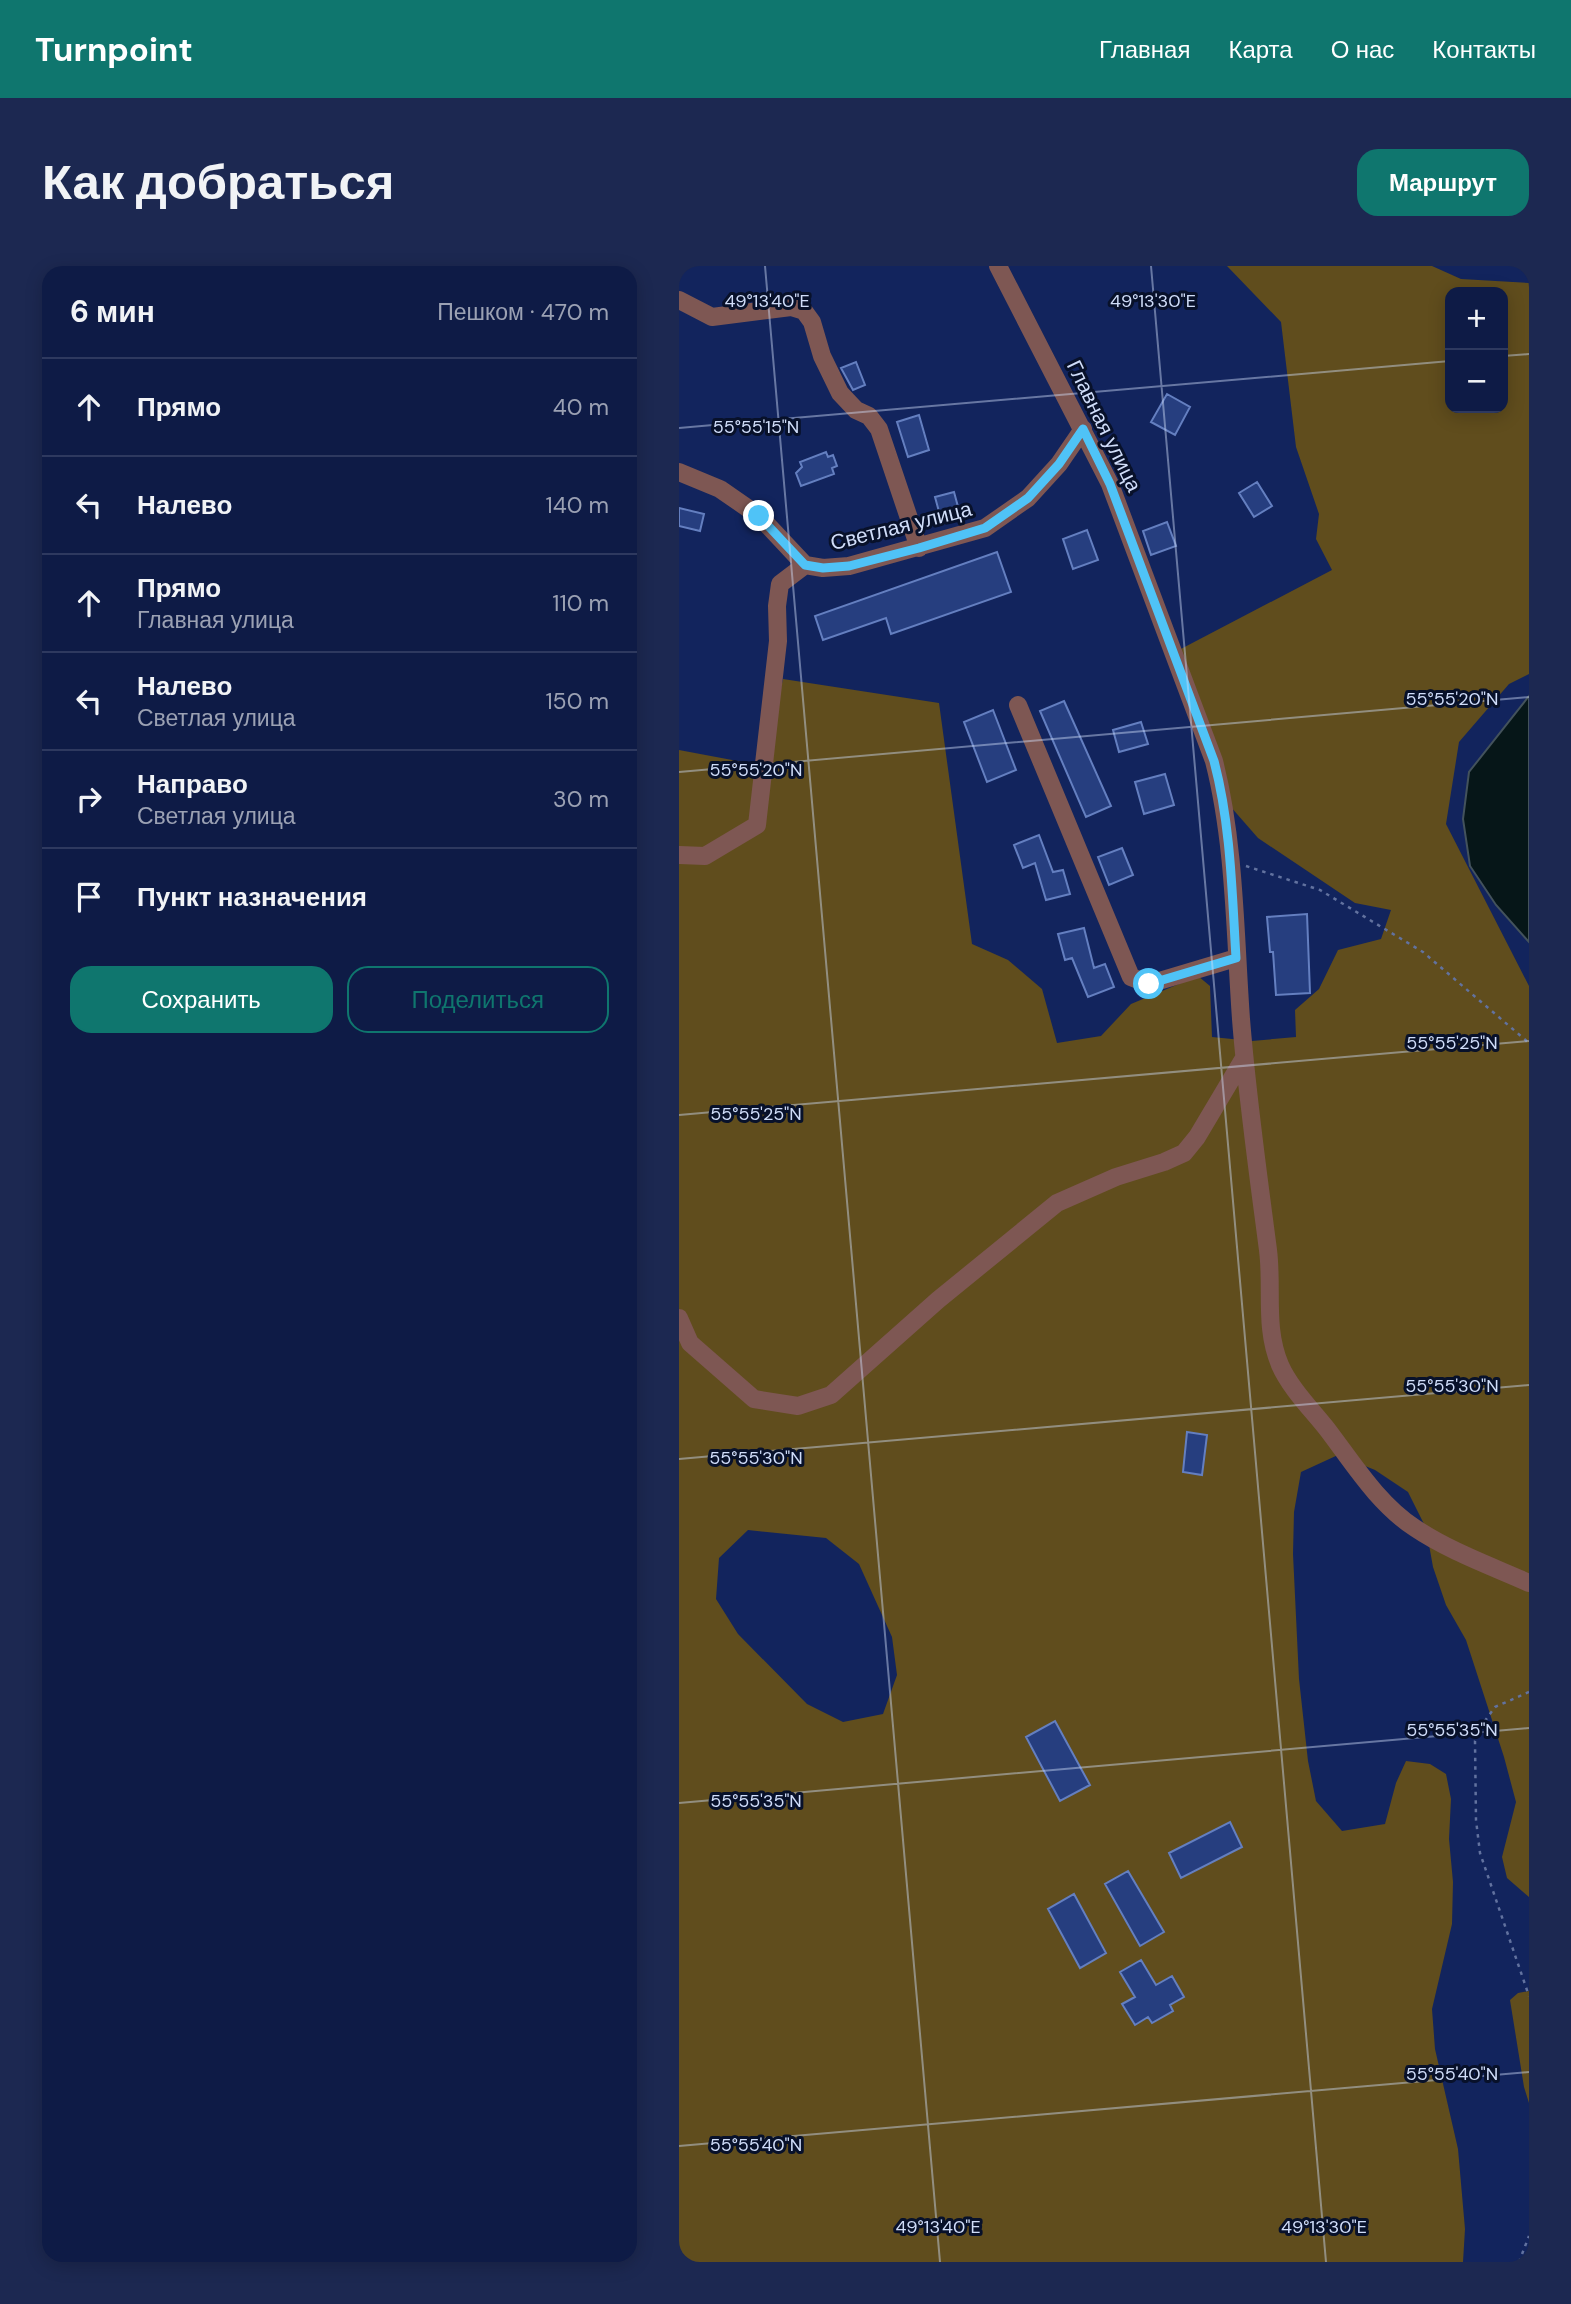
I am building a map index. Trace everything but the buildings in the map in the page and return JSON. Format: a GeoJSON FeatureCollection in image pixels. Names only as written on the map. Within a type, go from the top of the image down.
{"type":"FeatureCollection","features":[{"type":"Feature","properties":{"kind":"street","name":"Главная улица"},"geometry":{"type":"LineString","coordinates":[[998,266],[1110,484],[1214,761],[1220,785],[1229,860],[1244,1058],[1269,1256],[1269,1316],[1273,1343],[1281,1367],[1371,1487],[1397,1514],[1414,1528],[1443,1544],[1529,1583]]}},
{"type":"Feature","properties":{"kind":"street"},"geometry":{"type":"LineString","coordinates":[[679,300],[712,317],[791,307],[804,311],[812,322],[822,356],[840,393],[856,410],[869,416],[879,429],[919,548]]}},
{"type":"Feature","properties":{"kind":"street","name":"Светлая улица"},"geometry":{"type":"LineString","coordinates":[[679,472],[720,489],[759,516],[805,565],[823,568],[849,566],[985,528],[1028,498],[1059,464],[1083,429]]}},
{"type":"Feature","properties":{"kind":"street"},"geometry":{"type":"LineString","coordinates":[[679,855],[705,856],[757,825],[778,640],[779,584],[805,565]]}},
{"type":"Feature","properties":{"kind":"street"},"geometry":{"type":"LineString","coordinates":[[1019,705],[1131,977],[1149,984],[1236,958]]}},
{"type":"Feature","properties":{"kind":"street"},"geometry":{"type":"LineString","coordinates":[[679,1318],[690,1343],[754,1399],[798,1406],[831,1395],[938,1300],[1057,1203],[1116,1177],[1184,1153],[1197,1137],[1244,1058]]}},
{"type":"Feature","properties":{"kind":"path"},"geometry":{"type":"LineString","coordinates":[[1229,860],[1319,890],[1412,945],[1529,1043]]}},
{"type":"Feature","properties":{"kind":"path"},"geometry":{"type":"LineString","coordinates":[[1529,1692],[1495,1707],[1475,1741],[1476,1821],[1480,1853],[1529,1996]]}},
{"type":"Feature","properties":{"kind":"path"},"geometry":{"type":"LineString","coordinates":[[1519,2262],[1529,2236]]}},
{"type":"Feature","properties":{"kind":"shaded area"},"geometry":{"type":"Polygon","coordinates":[[[1227,266],[1432,266],[1461,279],[1529,283],[1529,674],[1509,684],[1459,742],[1446,824],[1529,986],[1529,1897],[1507,1878],[1502,1857],[1516,1802],[1504,1757],[1466,1640],[1446,1605],[1433,1567],[1426,1528],[1408,1492],[1375,1470],[1338,1455],[1301,1472],[1294,1512],[1293,1554],[1299,1679],[1308,1761],[1316,1801],[1342,1831],[1385,1824],[1396,1783],[1406,1761],[1430,1764],[1446,1774],[1451,1799],[1449,1839],[1453,1882],[1452,1924],[1432,2009],[1435,2049],[1458,2149],[1465,2229],[1463,2262],[679,2262],[679,750],[764,766],[783,679],[939,703],[972,944],[1008,960],[1042,989],[1057,1043],[1101,1036],[1131,1004],[1198,976],[1210,986],[1212,1037],[1252,1041],[1296,1037],[1295,1010],[1319,989],[1338,950],[1381,939],[1391,910],[1355,903],[1258,838],[1230,806],[1177,651],[1332,570],[1316,539],[1319,514],[1296,447],[1281,322],[1227,266]],[[748,1530],[719,1558],[716,1599],[738,1634],[807,1704],[843,1722],[883,1714],[897,1675],[892,1637],[859,1564],[826,1538],[748,1530]]]}},
{"type":"Feature","properties":{"kind":"shaded area"},"geometry":{"type":"Polygon","coordinates":[[[1529,696],[1529,942],[1496,905],[1470,866],[1463,819],[1469,772],[1529,696]]]}},
{"type":"Feature","properties":{"kind":"shaded area"},"geometry":{"type":"Polygon","coordinates":[[[1529,1991],[1529,2103],[1510,2000],[1518,1993],[1529,1991]]]}},
{"type":"Feature","properties":{"kind":"route"},"geometry":{"type":"LineString","coordinates":[[759,516],[805,565],[823,568],[849,566],[919,548],[985,528],[1028,498],[1059,464],[1083,429],[1110,484],[1214,761],[1220,785],[1229,860],[1236,958],[1149,984]]}}]}
